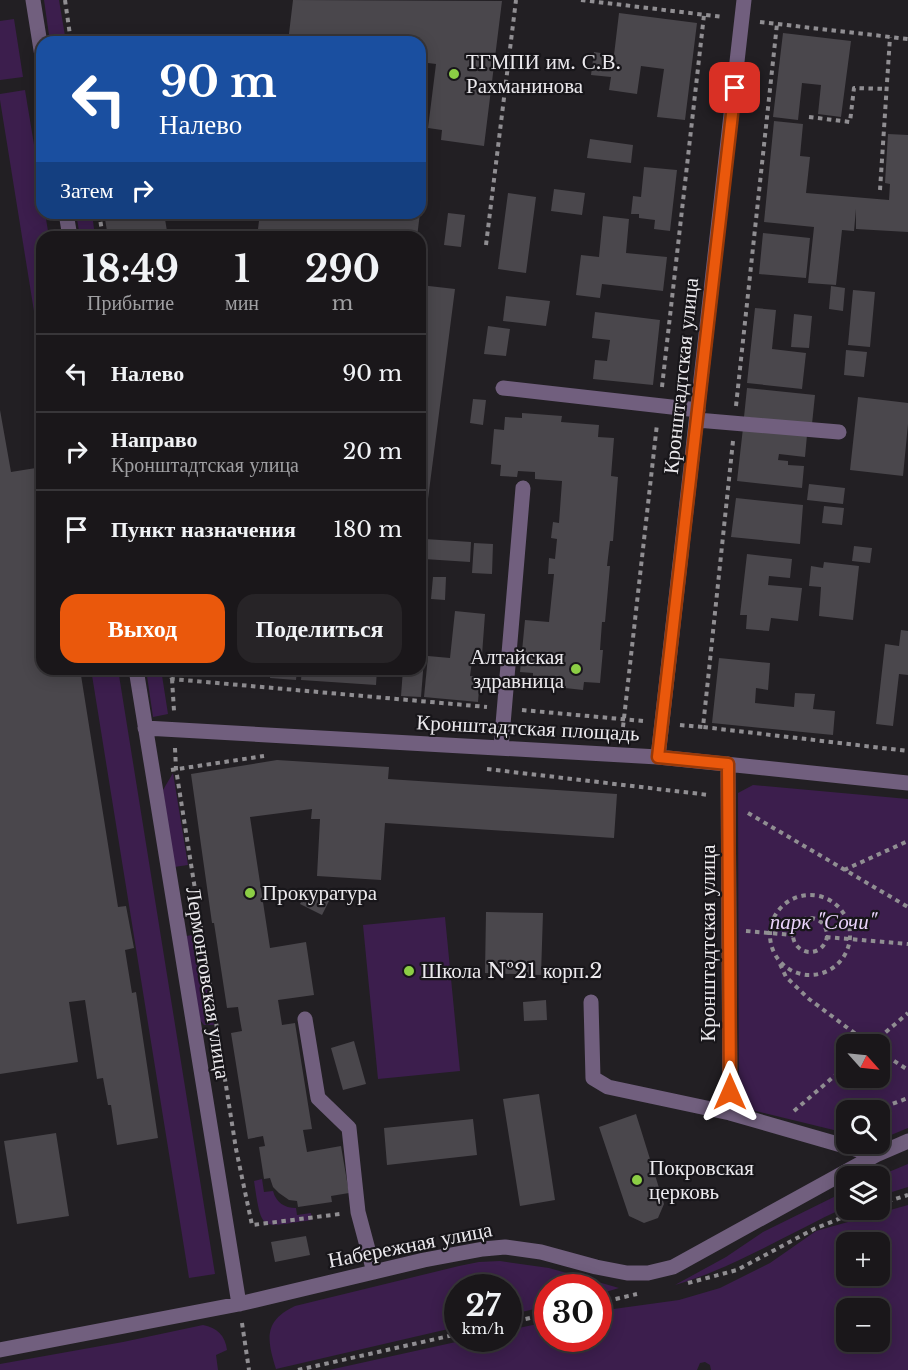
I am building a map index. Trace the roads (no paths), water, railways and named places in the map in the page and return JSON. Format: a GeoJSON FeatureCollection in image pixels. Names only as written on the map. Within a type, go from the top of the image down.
{"type":"FeatureCollection","features":[{"type":"Feature","properties":{"kind":"street"},"geometry":{"type":"LineString","coordinates":[[33,0],[39,36]]}},
{"type":"Feature","properties":{"kind":"street","name":"Кронштадтская улица"},"geometry":{"type":"LineString","coordinates":[[658,757],[744,0]]}},
{"type":"Feature","properties":{"kind":"street"},"geometry":{"type":"LineString","coordinates":[[503,388],[698,415],[735,423],[838,432]]}},
{"type":"Feature","properties":{"kind":"street"},"geometry":{"type":"LineString","coordinates":[[501,748],[523,488]]}},
{"type":"Feature","properties":{"kind":"street","name":"Лермонтовская улица"},"geometry":{"type":"LineString","coordinates":[[137,675],[240,1304]]}},
{"type":"Feature","properties":{"kind":"street","name":"Кронштадтская площадь"},"geometry":{"type":"LineString","coordinates":[[145,728],[658,757],[908,783]]}},
{"type":"Feature","properties":{"kind":"street","name":"Кронштадтская улица"},"geometry":{"type":"LineString","coordinates":[[728,764],[730,1113]]}},
{"type":"Feature","properties":{"kind":"street"},"geometry":{"type":"LineString","coordinates":[[591,1002],[592,1078],[608,1088],[730,1113],[876,1155]]}},
{"type":"Feature","properties":{"kind":"street"},"geometry":{"type":"LineString","coordinates":[[305,1019],[318,1098],[349,1128],[358,1212],[374,1272]]}},
{"type":"Feature","properties":{"kind":"street","name":"Набережная улица"},"geometry":{"type":"LineString","coordinates":[[0,1350],[240,1304],[483,1248],[505,1247],[541,1252],[596,1267],[627,1273],[648,1273],[674,1267],[876,1155],[908,1141]]}},
{"type":"Feature","properties":{"kind":"place","name":"ТГМПИ им. С.В. Рахманинова"},"geometry":{"type":"Point","coordinates":[454,74]}},
{"type":"Feature","properties":{"kind":"place","name":"Алтайская здравница"},"geometry":{"type":"Point","coordinates":[576,669]}},
{"type":"Feature","properties":{"kind":"place","name":"Прокуратура"},"geometry":{"type":"Point","coordinates":[250,893]}},
{"type":"Feature","properties":{"kind":"place","name":"Школа №21 корп.2"},"geometry":{"type":"Point","coordinates":[409,971]}},
{"type":"Feature","properties":{"kind":"place","name":"Покровская церковь"},"geometry":{"type":"Point","coordinates":[637,1180]}},
{"type":"Feature","properties":{"kind":"park label","name":"парк \"Сочи\""},"geometry":{"type":"Point","coordinates":[823,922]}}]}
